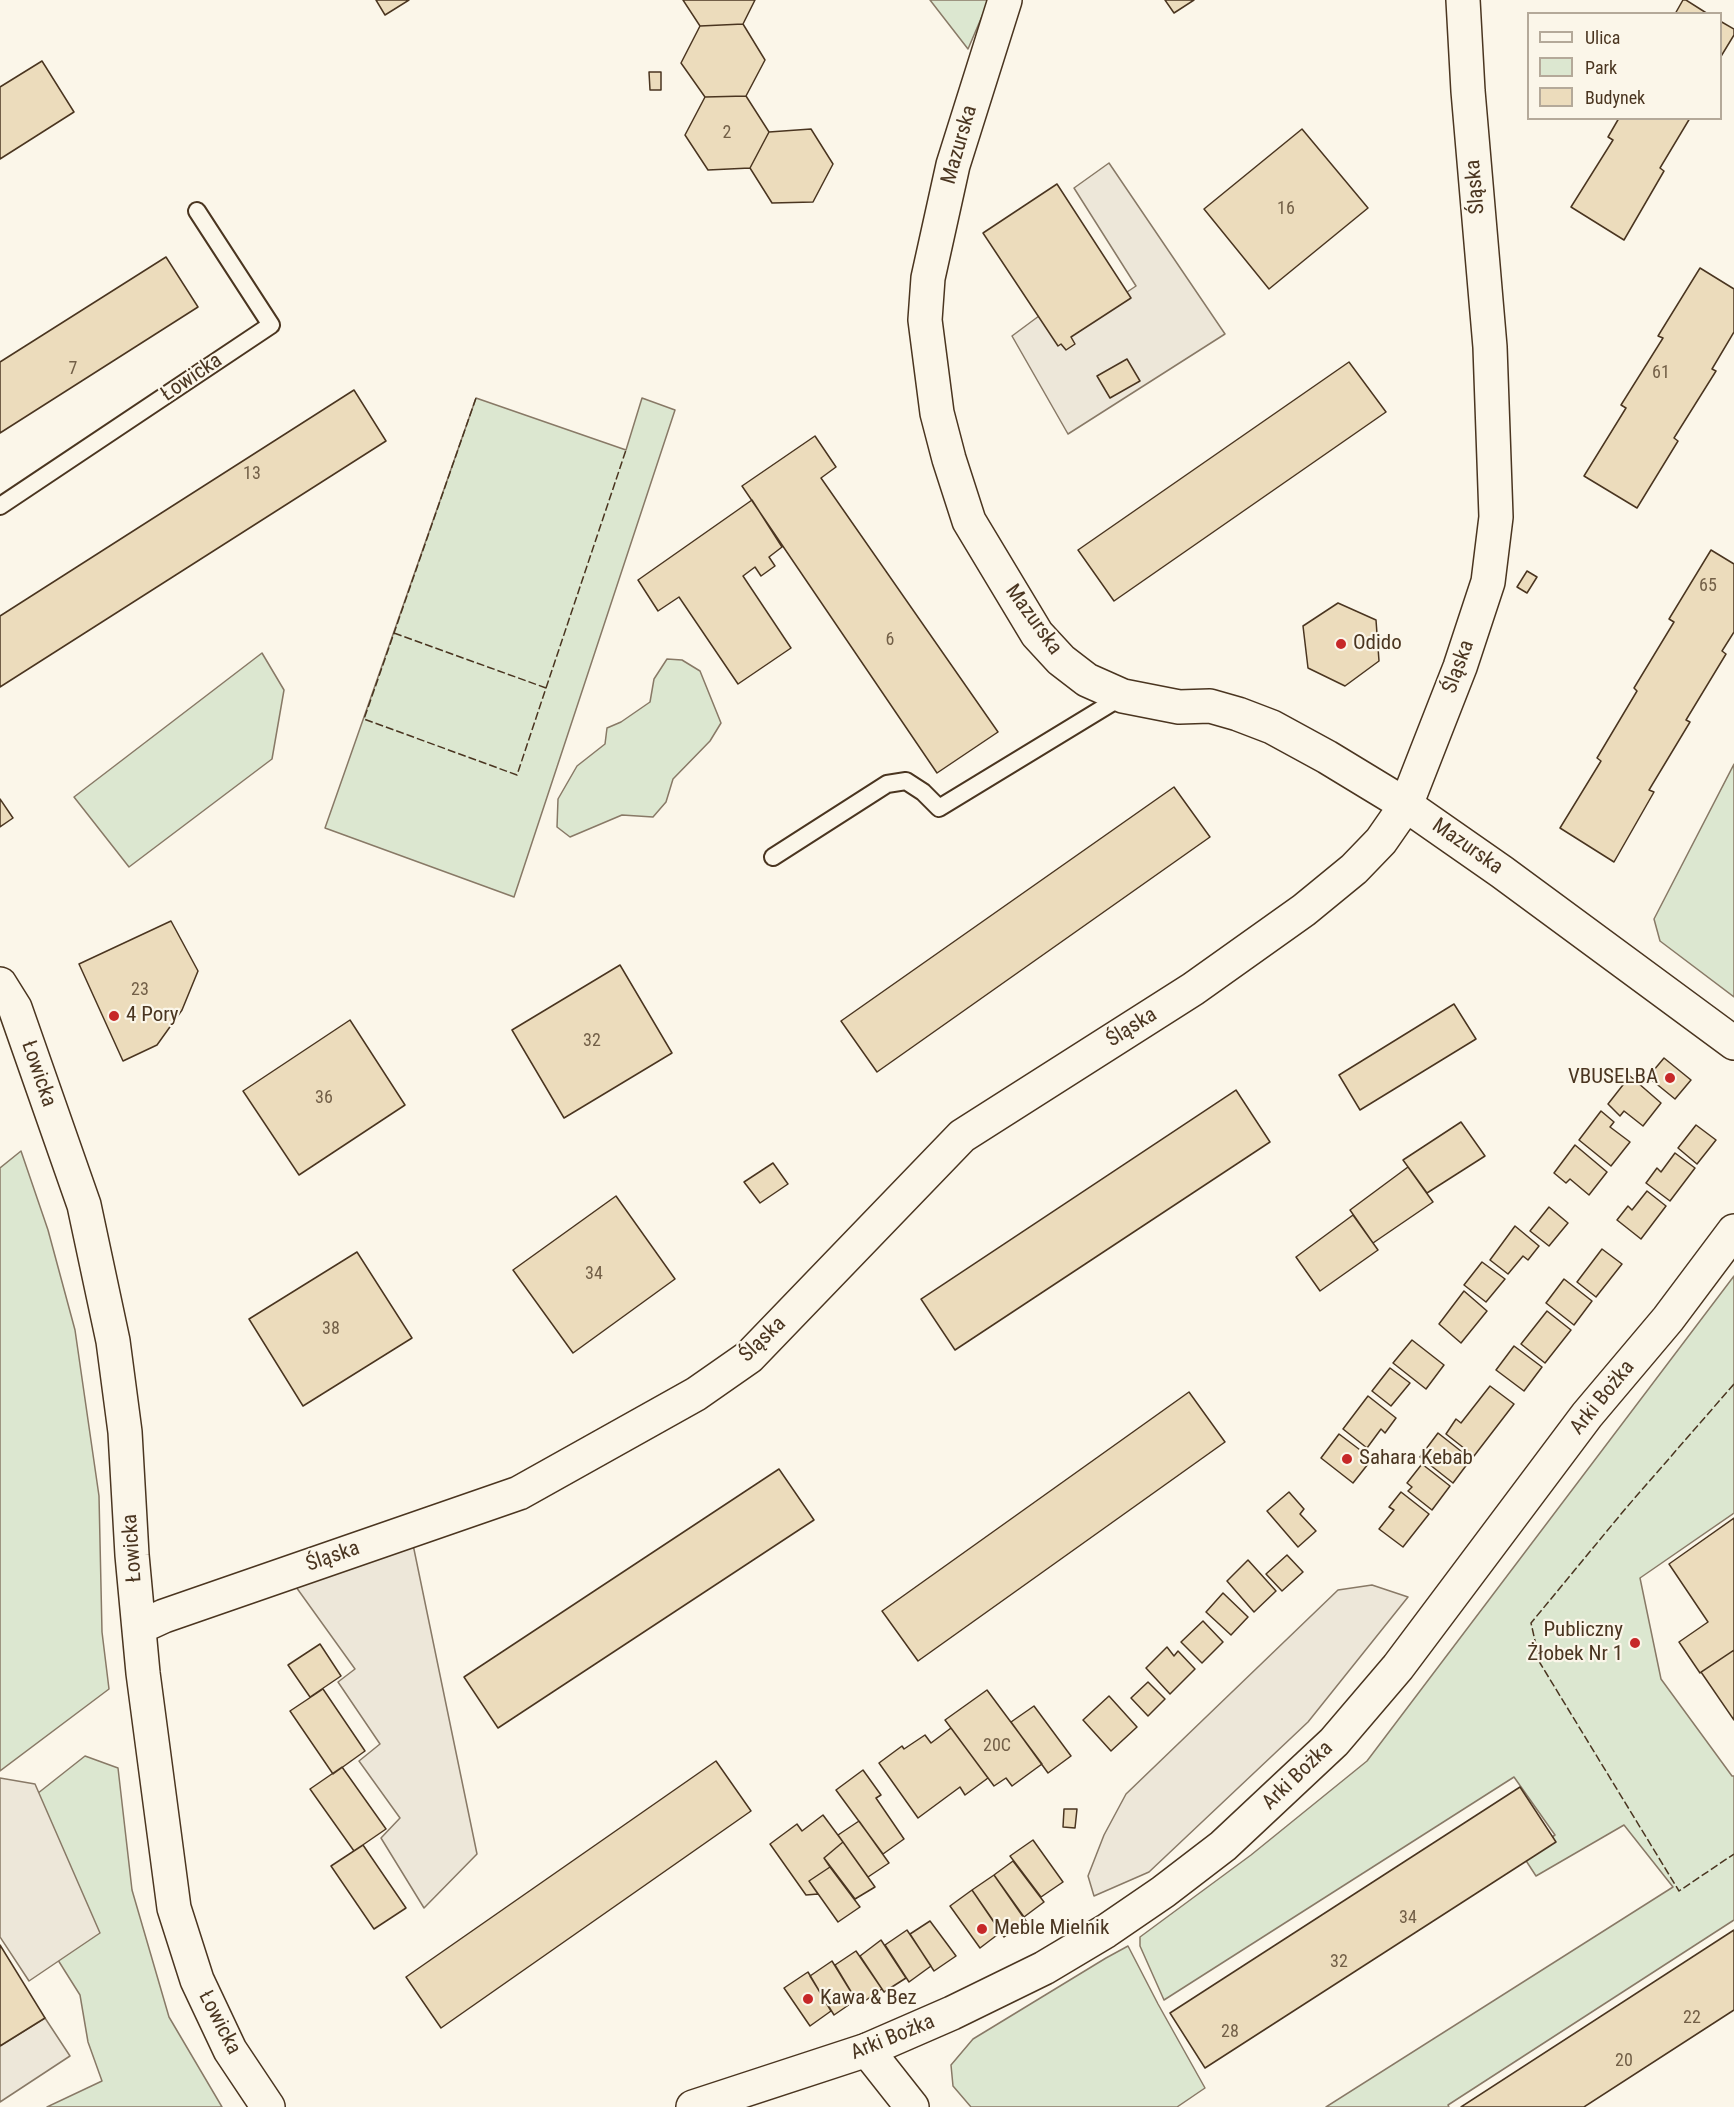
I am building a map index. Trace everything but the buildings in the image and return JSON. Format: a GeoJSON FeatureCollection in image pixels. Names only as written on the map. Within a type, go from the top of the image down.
{"type":"FeatureCollection","features":[{"type":"Feature","properties":{"kind":"street","name":"Mazurska"},"geometry":{"type":"LineString","coordinates":[[1005,0],[953,165],[928,278],[925,320],[937,413],[969,521],[1037,633],[1061,660],[1086,680],[1123,696],[1179,707],[1210,706],[1272,727],[1327,757],[1406,805],[1502,872],[1734,1043]]}},
{"type":"Feature","properties":{"kind":"street","name":"Śląska"},"geometry":{"type":"LineString","coordinates":[[140,1627],[173,1612],[519,1493],[696,1394],[749,1357],[962,1136],[1193,989],[1304,910],[1354,869],[1381,841],[1406,805],[1460,667],[1488,582],[1496,517],[1490,347],[1468,91],[1463,0]]}},
{"type":"Feature","properties":{"kind":"street","name":"Łowicka"},"geometry":{"type":"LineString","coordinates":[[0,984],[15,1008],[84,1205],[113,1341],[125,1432],[132,1555],[143,1673],[174,1908],[197,1980],[230,2050],[268,2107]]}},
{"type":"Feature","properties":{"kind":"street","name":"Arki Bożka"},"geometry":{"type":"LineString","coordinates":[[693,2107],[867,2050],[952,2013],[1044,1968],[1106,1931],[1163,1892],[1223,1846],[1334,1742],[1398,1668],[1587,1415],[1668,1319],[1734,1231]]}},
{"type":"Feature","properties":{"kind":"street"},"geometry":{"type":"LineString","coordinates":[[867,2050],[912,2107]]}},
{"type":"Feature","properties":{"kind":"lane","name":"Łowicka"},"geometry":{"type":"LineString","coordinates":[[0,506],[271,325],[197,211]]}},
{"type":"Feature","properties":{"kind":"lane"},"geometry":{"type":"LineString","coordinates":[[773,857],[887,784],[906,781],[923,792],[939,808],[1123,696]]}},
{"type":"Feature","properties":{"kind":"green space"},"geometry":{"type":"Polygon","coordinates":[[[930,0],[989,0],[968,49],[930,0]]]}},
{"type":"Feature","properties":{"kind":"green space"},"geometry":{"type":"Polygon","coordinates":[[[476,398],[626,450],[642,398],[675,410],[514,897],[325,828],[476,398]]]}},
{"type":"Feature","properties":{"kind":"green space"},"geometry":{"type":"Polygon","coordinates":[[[262,653],[284,690],[272,759],[129,867],[74,797],[262,653]]]}},
{"type":"Feature","properties":{"kind":"green space"},"geometry":{"type":"Polygon","coordinates":[[[667,659],[682,660],[700,671],[721,723],[710,741],[673,779],[666,802],[653,817],[622,815],[570,837],[557,827],[558,799],[577,766],[605,744],[607,728],[621,722],[650,702],[654,679],[667,659]]]}},
{"type":"Feature","properties":{"kind":"green space"},"geometry":{"type":"Polygon","coordinates":[[[1734,764],[1734,997],[1660,941],[1654,919],[1734,764]]]}},
{"type":"Feature","properties":{"kind":"green space"},"geometry":{"type":"Polygon","coordinates":[[[21,1151],[48,1230],[75,1330],[99,1496],[102,1632],[109,1689],[0,1771],[0,1168],[21,1151]]]}},
{"type":"Feature","properties":{"kind":"green space"},"geometry":{"type":"Polygon","coordinates":[[[1734,1276],[1734,1513],[1640,1578],[1661,1679],[1734,1776],[1734,1920],[1448,2105],[1449,2107],[1326,2107],[1673,1887],[1624,1825],[1536,1876],[1523,1856],[1555,1835],[1514,1777],[1164,2000],[1140,1946],[1140,1937],[1251,1855],[1367,1761],[1734,1276]]]}},
{"type":"Feature","properties":{"kind":"green space"},"geometry":{"type":"Polygon","coordinates":[[[85,1756],[118,1768],[132,1890],[169,2017],[222,2107],[47,2107],[102,2081],[88,2042],[80,1995],[0,1868],[4,1820],[85,1756]]]}},
{"type":"Feature","properties":{"kind":"green space"},"geometry":{"type":"Polygon","coordinates":[[[1128,1946],[1205,2088],[1177,2107],[971,2107],[953,2086],[951,2065],[973,2039],[1128,1946]]]}},
{"type":"Feature","properties":{"kind":"shaded area"},"geometry":{"type":"Polygon","coordinates":[[[1109,163],[1225,334],[1068,434],[1012,336],[1047,310],[1063,335],[1136,286],[1074,188],[1109,163]]]}},
{"type":"Feature","properties":{"kind":"shaded area"},"geometry":{"type":"Polygon","coordinates":[[[410,1530],[477,1854],[424,1908],[381,1838],[400,1818],[359,1761],[380,1744],[338,1682],[355,1669],[286,1573],[410,1530]]]}},
{"type":"Feature","properties":{"kind":"shaded area"},"geometry":{"type":"Polygon","coordinates":[[[1372,1585],[1408,1597],[1308,1722],[1149,1872],[1094,1896],[1088,1876],[1104,1835],[1126,1794],[1338,1590],[1372,1585]]]}},
{"type":"Feature","properties":{"kind":"shaded area"},"geometry":{"type":"Polygon","coordinates":[[[0,1778],[35,1784],[100,1933],[29,1981],[0,1937],[0,1778]]]}},
{"type":"Feature","properties":{"kind":"shaded area"},"geometry":{"type":"Polygon","coordinates":[[[45,2018],[70,2056],[0,2102],[0,2046],[45,2018]]]}},
{"type":"Feature","properties":{"kind":"fence"},"geometry":{"type":"LineString","coordinates":[[394,633],[546,688],[517,775],[364,719],[476,398]]}},
{"type":"Feature","properties":{"kind":"fence"},"geometry":{"type":"LineString","coordinates":[[546,688],[626,450]]}},
{"type":"Feature","properties":{"kind":"fence"},"geometry":{"type":"LineString","coordinates":[[1734,1384],[1626,1508],[1531,1623],[1540,1663],[1679,1891],[1734,1854]]}},
{"type":"Feature","properties":{"kind":"place","name":"Odido"},"geometry":{"type":"Point","coordinates":[1341,644]}},
{"type":"Feature","properties":{"kind":"place","name":"4 Pory"},"geometry":{"type":"Point","coordinates":[114,1016]}},
{"type":"Feature","properties":{"kind":"place","name":"VBUSELBA"},"geometry":{"type":"Point","coordinates":[1670,1078]}},
{"type":"Feature","properties":{"kind":"place","name":"Sahara Kebab"},"geometry":{"type":"Point","coordinates":[1347,1459]}},
{"type":"Feature","properties":{"kind":"place","name":"Publiczny Żłobek Nr 1"},"geometry":{"type":"Point","coordinates":[1635,1643]}},
{"type":"Feature","properties":{"kind":"place","name":"Meble Mielnik"},"geometry":{"type":"Point","coordinates":[982,1929]}},
{"type":"Feature","properties":{"kind":"place","name":"Kawa & Bez"},"geometry":{"type":"Point","coordinates":[808,1999]}}]}
